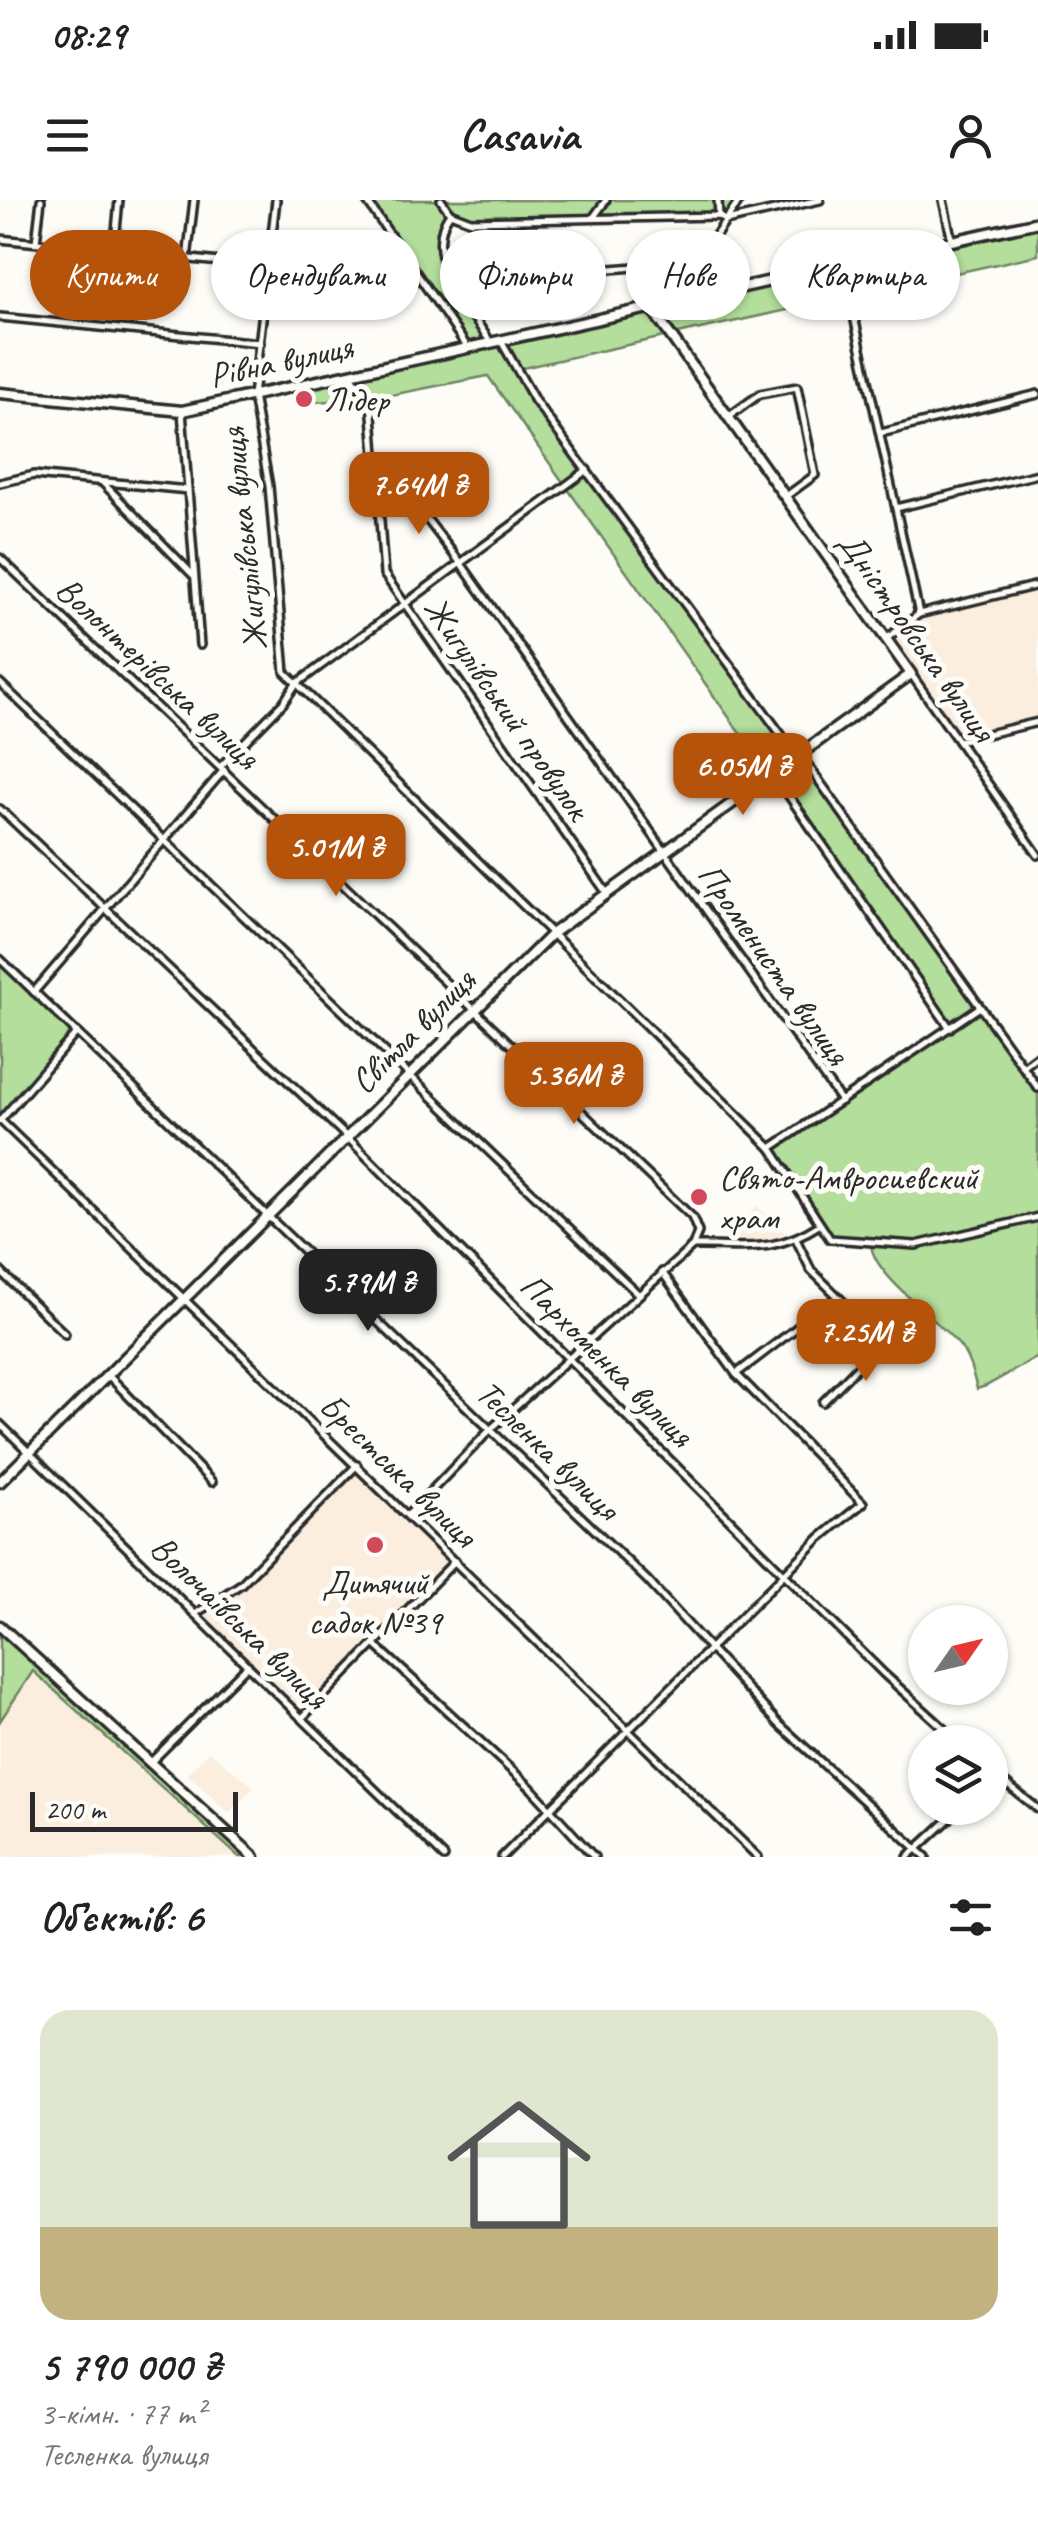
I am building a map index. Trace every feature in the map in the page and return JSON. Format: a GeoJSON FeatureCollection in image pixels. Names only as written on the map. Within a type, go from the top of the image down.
{"type":"FeatureCollection","features":[{"type":"Feature","properties":{"kind":"street"},"geometry":{"type":"LineString","coordinates":[[37,230],[40,200]]}},
{"type":"Feature","properties":{"kind":"street"},"geometry":{"type":"LineString","coordinates":[[116,230],[119,200]]}},
{"type":"Feature","properties":{"kind":"street"},"geometry":{"type":"LineString","coordinates":[[191,230],[194,200]]}},
{"type":"Feature","properties":{"kind":"street","name":"Жигулівська вулиця"},"geometry":{"type":"LineString","coordinates":[[272,230],[276,200]]}},
{"type":"Feature","properties":{"kind":"street"},"geometry":{"type":"LineString","coordinates":[[366,200],[468,348]]}},
{"type":"Feature","properties":{"kind":"street"},"geometry":{"type":"LineString","coordinates":[[440,200],[450,214],[472,221],[719,216],[726,221],[820,200]]}},
{"type":"Feature","properties":{"kind":"street"},"geometry":{"type":"LineString","coordinates":[[594,218],[606,200]]}},
{"type":"Feature","properties":{"kind":"street"},"geometry":{"type":"LineString","coordinates":[[718,200],[719,216]]}},
{"type":"Feature","properties":{"kind":"street"},"geometry":{"type":"LineString","coordinates":[[720,230],[740,200]]}},
{"type":"Feature","properties":{"kind":"street"},"geometry":{"type":"LineString","coordinates":[[943,200],[950,230]]}},
{"type":"Feature","properties":{"kind":"street"},"geometry":{"type":"LineString","coordinates":[[444,230],[450,214]]}},
{"type":"Feature","properties":{"kind":"street","name":"Рівна вулиця"},"geometry":{"type":"LineString","coordinates":[[960,239],[1038,222]]}},
{"type":"Feature","properties":{"kind":"street"},"geometry":{"type":"LineString","coordinates":[[0,240],[30,242]]}},
{"type":"Feature","properties":{"kind":"street","name":"Рівна вулиця"},"geometry":{"type":"LineString","coordinates":[[0,393],[182,411],[626,313]]}},
{"type":"Feature","properties":{"kind":"street"},"geometry":{"type":"LineString","coordinates":[[0,317],[260,343]]}},
{"type":"Feature","properties":{"kind":"street","name":"Жигулівська вулиця"},"geometry":{"type":"LineString","coordinates":[[262,320],[254,396],[269,486],[280,660],[296,684],[771,1148],[819,1224]]}},
{"type":"Feature","properties":{"kind":"street"},"geometry":{"type":"LineString","coordinates":[[480,320],[534,402],[799,755],[1038,1088]]}},
{"type":"Feature","properties":{"kind":"street","name":"Дністровська вулиця"},"geometry":{"type":"LineString","coordinates":[[659,320],[1038,855]]}},
{"type":"Feature","properties":{"kind":"street"},"geometry":{"type":"LineString","coordinates":[[854,320],[919,614]]}},
{"type":"Feature","properties":{"kind":"street","name":"Жигулівський провулок"},"geometry":{"type":"LineString","coordinates":[[350,374],[371,401],[384,574],[606,892]]}},
{"type":"Feature","properties":{"kind":"street"},"geometry":{"type":"LineString","coordinates":[[728,417],[760,394],[797,387],[816,476],[785,497]]}},
{"type":"Feature","properties":{"kind":"street"},"geometry":{"type":"LineString","coordinates":[[880,433],[1038,394]]}},
{"type":"Feature","properties":{"kind":"street"},"geometry":{"type":"LineString","coordinates":[[182,411],[200,645]]}},
{"type":"Feature","properties":{"kind":"street"},"geometry":{"type":"LineString","coordinates":[[34,992],[296,684],[587,470]]}},
{"type":"Feature","properties":{"kind":"street"},"geometry":{"type":"LineString","coordinates":[[896,508],[1038,474]]}},
{"type":"Feature","properties":{"kind":"street"},"geometry":{"type":"LineString","coordinates":[[0,483],[34,476],[188,490]]}},
{"type":"Feature","properties":{"kind":"street","name":"Промениста вулиця"},"geometry":{"type":"LineString","coordinates":[[377,478],[403,488],[462,565],[841,1101]]}},
{"type":"Feature","properties":{"kind":"street"},"geometry":{"type":"LineString","coordinates":[[102,482],[195,578]]}},
{"type":"Feature","properties":{"kind":"street","name":"Волонтерівська вулиця"},"geometry":{"type":"LineString","coordinates":[[0,558],[692,1217],[698,1232],[693,1246]]}},
{"type":"Feature","properties":{"kind":"street"},"geometry":{"type":"LineString","coordinates":[[886,639],[919,614],[1038,586]]}},
{"type":"Feature","properties":{"kind":"street","name":"Світла вулиця"},"geometry":{"type":"LineString","coordinates":[[0,1482],[554,932],[910,674]]}},
{"type":"Feature","properties":{"kind":"street"},"geometry":{"type":"LineString","coordinates":[[0,683],[637,1293]]}},
{"type":"Feature","properties":{"kind":"street"},"geometry":{"type":"LineString","coordinates":[[958,741],[1038,722]]}},
{"type":"Feature","properties":{"kind":"street"},"geometry":{"type":"LineString","coordinates":[[774,774],[950,1028]]}},
{"type":"Feature","properties":{"kind":"street","name":"Пархоменка вулиця"},"geometry":{"type":"LineString","coordinates":[[0,810],[346,1136],[941,1725]]}},
{"type":"Feature","properties":{"kind":"street","name":"Тесленка вулиця"},"geometry":{"type":"LineString","coordinates":[[0,959],[647,1580],[780,1725],[926,1857]]}},
{"type":"Feature","properties":{"kind":"street"},"geometry":{"type":"LineString","coordinates":[[771,1148],[980,1007]]}},
{"type":"Feature","properties":{"kind":"street"},"geometry":{"type":"LineString","coordinates":[[0,1121],[77,1032]]}},
{"type":"Feature","properties":{"kind":"street"},"geometry":{"type":"LineString","coordinates":[[1022,1067],[1038,1056]]}},
{"type":"Feature","properties":{"kind":"street","name":"Брестська вулиця"},"geometry":{"type":"LineString","coordinates":[[0,1121],[758,1857]]}},
{"type":"Feature","properties":{"kind":"street"},"geometry":{"type":"LineString","coordinates":[[408,1514],[491,1429],[693,1246],[758,1250],[796,1239],[819,1224],[836,1241],[916,1245],[1038,1218]]}},
{"type":"Feature","properties":{"kind":"street"},"geometry":{"type":"LineString","coordinates":[[796,1239],[812,1270],[883,1341],[823,1402]]}},
{"type":"Feature","properties":{"kind":"street"},"geometry":{"type":"LineString","coordinates":[[0,1272],[65,1334]]}},
{"type":"Feature","properties":{"kind":"street"},"geometry":{"type":"LineString","coordinates":[[502,1857],[785,1574],[863,1503],[736,1374],[662,1272]]}},
{"type":"Feature","properties":{"kind":"street"},"geometry":{"type":"LineString","coordinates":[[736,1374],[838,1297]]}},
{"type":"Feature","properties":{"kind":"street"},"geometry":{"type":"LineString","coordinates":[[108,1375],[212,1482]]}},
{"type":"Feature","properties":{"kind":"street","name":"Волочаївська вулиця"},"geometry":{"type":"LineString","coordinates":[[0,1424],[444,1857]]}},
{"type":"Feature","properties":{"kind":"street"},"geometry":{"type":"LineString","coordinates":[[195,1614],[241,1584],[357,1465]]}},
{"type":"Feature","properties":{"kind":"street"},"geometry":{"type":"LineString","coordinates":[[302,1718],[456,1560]]}},
{"type":"Feature","properties":{"kind":"street"},"geometry":{"type":"LineString","coordinates":[[0,1626],[254,1857]]}},
{"type":"Feature","properties":{"kind":"street"},"geometry":{"type":"LineString","coordinates":[[374,1644],[549,1808],[594,1857]]}},
{"type":"Feature","properties":{"kind":"street"},"geometry":{"type":"LineString","coordinates":[[150,1763],[248,1665]]}},
{"type":"Feature","properties":{"kind":"street"},"geometry":{"type":"LineString","coordinates":[[1008,1787],[1038,1809]]}},
{"type":"Feature","properties":{"kind":"street"},"geometry":{"type":"LineString","coordinates":[[908,1857],[942,1825]]}},
{"type":"Feature","properties":{"kind":"shaded area"},"geometry":{"type":"Polygon","coordinates":[[[1038,590],[1038,718],[962,736],[894,639],[924,618],[1038,590]]]}},
{"type":"Feature","properties":{"kind":"shaded area"},"geometry":{"type":"Polygon","coordinates":[[[757,1206],[785,1233],[769,1242],[726,1238],[757,1206]]]}},
{"type":"Feature","properties":{"kind":"shaded area"},"geometry":{"type":"Polygon","coordinates":[[[357,1471],[449,1561],[302,1711],[203,1614],[244,1588],[357,1471]]]}},
{"type":"Feature","properties":{"kind":"shaded area"},"geometry":{"type":"Polygon","coordinates":[[[32,1671],[239,1857],[5,1857],[0,1852],[0,1721],[32,1671]]]}},
{"type":"Feature","properties":{"kind":"shaded area"},"geometry":{"type":"Polygon","coordinates":[[[209,1751],[254,1787],[229,1813],[187,1774],[209,1751]]]}},
{"type":"Feature","properties":{"kind":"green space"},"geometry":{"type":"Polygon","coordinates":[[[368,200],[736,200],[727,212],[472,217],[450,210],[440,226],[437,243],[440,304],[420,275],[420,230],[389,230],[368,200]]]}},
{"type":"Feature","properties":{"kind":"green space"},"geometry":{"type":"Polygon","coordinates":[[[1038,223],[1038,255],[960,272],[960,240],[1038,223]]]}},
{"type":"Feature","properties":{"kind":"green space"},"geometry":{"type":"Polygon","coordinates":[[[770,283],[770,314],[750,318],[750,287],[770,283]]]}},
{"type":"Feature","properties":{"kind":"green space"},"geometry":{"type":"Polygon","coordinates":[[[626,315],[626,320],[741,320],[513,370],[1038,1088],[1038,1357],[986,1386],[977,1389],[962,1350],[882,1268],[871,1243],[830,1239],[771,1148],[951,1026],[775,771],[769,774],[488,376],[371,399],[353,376],[471,349],[451,320],[473,320],[490,345],[626,315]]]}},
{"type":"Feature","properties":{"kind":"green space"},"geometry":{"type":"Polygon","coordinates":[[[349,377],[367,399],[315,402],[313,385],[349,377]]]}},
{"type":"Feature","properties":{"kind":"green space"},"geometry":{"type":"Polygon","coordinates":[[[0,961],[75,1032],[0,1118],[0,961]]]}},
{"type":"Feature","properties":{"kind":"green space"},"geometry":{"type":"Polygon","coordinates":[[[0,1626],[254,1857],[239,1857],[33,1671],[0,1721],[0,1626]]]}},
{"type":"Feature","properties":{"kind":"place","name":"Лідер"},"geometry":{"type":"Point","coordinates":[304,399]}},
{"type":"Feature","properties":{"kind":"place","name":"Свято-Амвросиевский храм"},"geometry":{"type":"Point","coordinates":[699,1197]}},
{"type":"Feature","properties":{"kind":"place","name":"Дитячий садок №39"},"geometry":{"type":"Point","coordinates":[375,1545]}}]}
